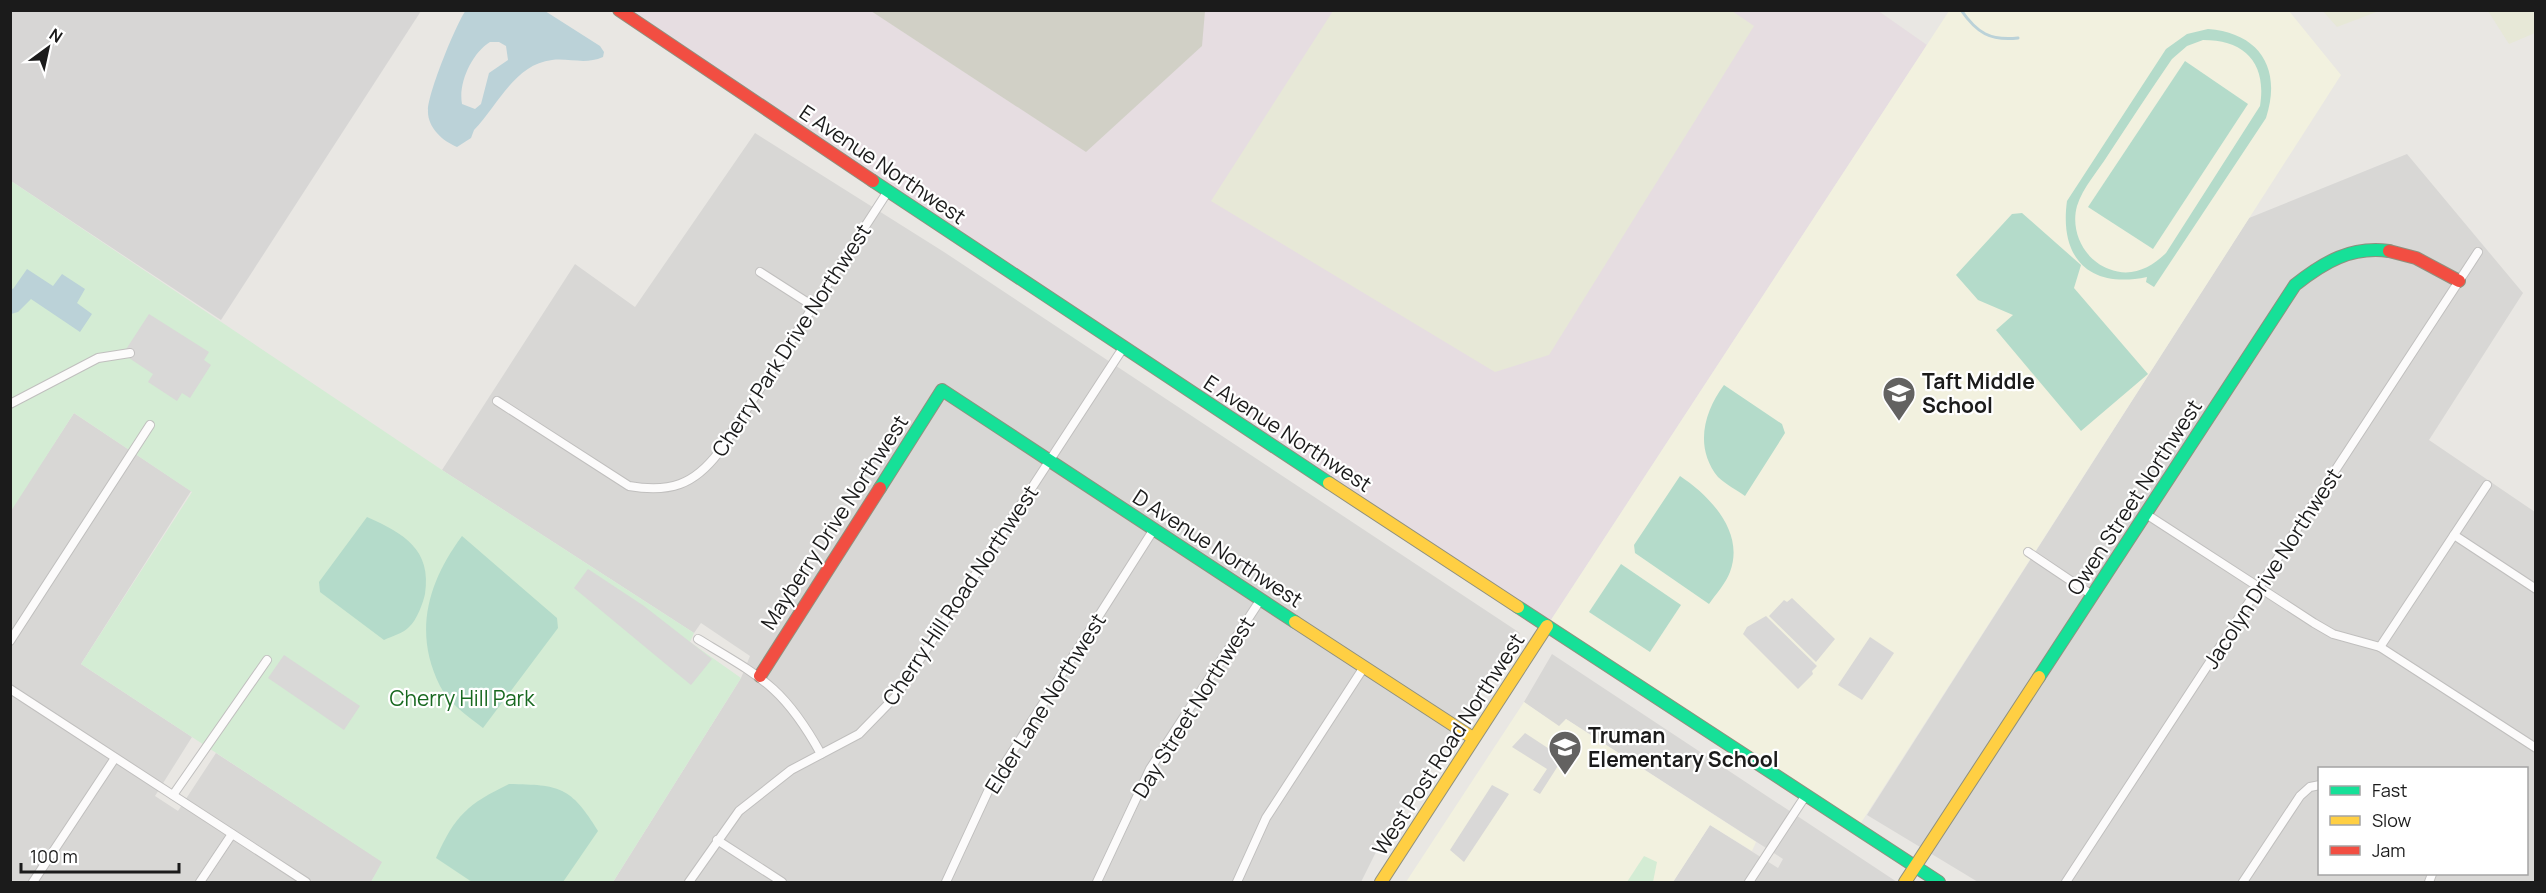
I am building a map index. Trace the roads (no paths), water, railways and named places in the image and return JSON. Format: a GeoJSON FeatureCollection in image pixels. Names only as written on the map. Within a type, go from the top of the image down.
{"type":"FeatureCollection","features":[{"type":"Feature","properties":{"kind":"street","name":"E Avenue Northwest"},"geometry":{"type":"LineString","coordinates":[[619,10],[1123,348],[1939,882]]}},
{"type":"Feature","properties":{"kind":"street","name":"Cherry Park Drive Northwest"},"geometry":{"type":"LineString","coordinates":[[497,401],[613,478],[629,486],[669,489],[687,481],[707,468],[888,191]]}},
{"type":"Feature","properties":{"kind":"street","name":"Owen Street Northwest"},"geometry":{"type":"LineString","coordinates":[[1905,882],[2295,285],[2315,267],[2358,249],[2384,248],[2412,254],[2459,280]]}},
{"type":"Feature","properties":{"kind":"street","name":"Jacolyn Drive Northwest"},"geometry":{"type":"LineString","coordinates":[[2066,882],[2478,252]]}},
{"type":"Feature","properties":{"kind":"street"},"geometry":{"type":"LineString","coordinates":[[760,272],[813,306]]}},
{"type":"Feature","properties":{"kind":"street","name":"Cherry Hill Road Northwest"},"geometry":{"type":"LineString","coordinates":[[689,882],[739,811],[769,785],[859,735],[896,696],[1123,348]]}},
{"type":"Feature","properties":{"kind":"street"},"geometry":{"type":"LineString","coordinates":[[10,404],[98,358],[130,353]]}},
{"type":"Feature","properties":{"kind":"street","name":"D Avenue Northwest"},"geometry":{"type":"LineString","coordinates":[[942,390],[1473,738]]}},
{"type":"Feature","properties":{"kind":"street","name":"Mayberry Drive Northwest"},"geometry":{"type":"LineString","coordinates":[[760,676],[942,390]]}},
{"type":"Feature","properties":{"kind":"street"},"geometry":{"type":"LineString","coordinates":[[10,641],[150,425]]}},
{"type":"Feature","properties":{"kind":"street"},"geometry":{"type":"LineString","coordinates":[[2380,647],[2487,485]]}},
{"type":"Feature","properties":{"kind":"street"},"geometry":{"type":"LineString","coordinates":[[2146,514],[2333,634],[2380,647],[2535,748]]}},
{"type":"Feature","properties":{"kind":"street","name":"Elder Lane Northwest"},"geometry":{"type":"LineString","coordinates":[[946,882],[990,787],[1154,529]]}},
{"type":"Feature","properties":{"kind":"street"},"geometry":{"type":"LineString","coordinates":[[2454,535],[2535,589]]}},
{"type":"Feature","properties":{"kind":"street"},"geometry":{"type":"LineString","coordinates":[[2028,552],[2092,595]]}},
{"type":"Feature","properties":{"kind":"street","name":"Day Street Northwest"},"geometry":{"type":"LineString","coordinates":[[1097,882],[1150,769],[1261,599]]}},
{"type":"Feature","properties":{"kind":"street","name":"West Post Road Northwest"},"geometry":{"type":"LineString","coordinates":[[1381,882],[1547,626]]}},
{"type":"Feature","properties":{"kind":"street"},"geometry":{"type":"LineString","coordinates":[[698,639],[760,676],[791,706],[822,754]]}},
{"type":"Feature","properties":{"kind":"street"},"geometry":{"type":"LineString","coordinates":[[173,795],[267,660]]}},
{"type":"Feature","properties":{"kind":"street"},"geometry":{"type":"LineString","coordinates":[[1237,882],[1266,818],[1364,667]]}},
{"type":"Feature","properties":{"kind":"street"},"geometry":{"type":"LineString","coordinates":[[10,689],[306,882]]}},
{"type":"Feature","properties":{"kind":"street"},"geometry":{"type":"LineString","coordinates":[[33,882],[115,758]]}},
{"type":"Feature","properties":{"kind":"street"},"geometry":{"type":"LineString","coordinates":[[2243,882],[2300,796],[2310,787],[2318,785]]}},
{"type":"Feature","properties":{"kind":"street"},"geometry":{"type":"LineString","coordinates":[[1749,882],[1806,795]]}},
{"type":"Feature","properties":{"kind":"street"},"geometry":{"type":"LineString","coordinates":[[200,882],[232,834]]}},
{"type":"Feature","properties":{"kind":"street"},"geometry":{"type":"LineString","coordinates":[[717,840],[782,882]]}},
{"type":"Feature","properties":{"kind":"water"},"geometry":{"type":"Polygon","coordinates":[[[466,10],[545,11],[600,46],[604,52],[603,57],[584,61],[552,60],[528,69],[508,87],[474,130],[471,138],[457,147],[436,133],[430,122],[428,110],[437,75],[466,10]],[[490,42],[477,53],[472,61],[464,78],[462,104],[475,109],[481,104],[489,73],[508,60],[506,46],[499,42],[490,42]]]}},
{"type":"Feature","properties":{"kind":"water"},"geometry":{"type":"Polygon","coordinates":[[[27,269],[53,286],[62,274],[85,289],[77,303],[92,314],[80,332],[31,299],[18,312],[11,314],[11,288],[13,289],[27,269]]]}},
{"type":"Feature","properties":{"kind":"waterway"},"geometry":{"type":"LineString","coordinates":[[1961,10],[1985,34],[2008,39],[2018,38]]}},
{"type":"Feature","properties":{"kind":"place","name":"Taft Middle School"},"geometry":{"type":"Point","coordinates":[1899,422]}},
{"type":"Feature","properties":{"kind":"place","name":"Truman Elementary School"},"geometry":{"type":"Point","coordinates":[1565,776]}},
{"type":"Feature","properties":{"kind":"park label","name":"Cherry Hill Park"},"geometry":{"type":"Point","coordinates":[462,698]}}]}
